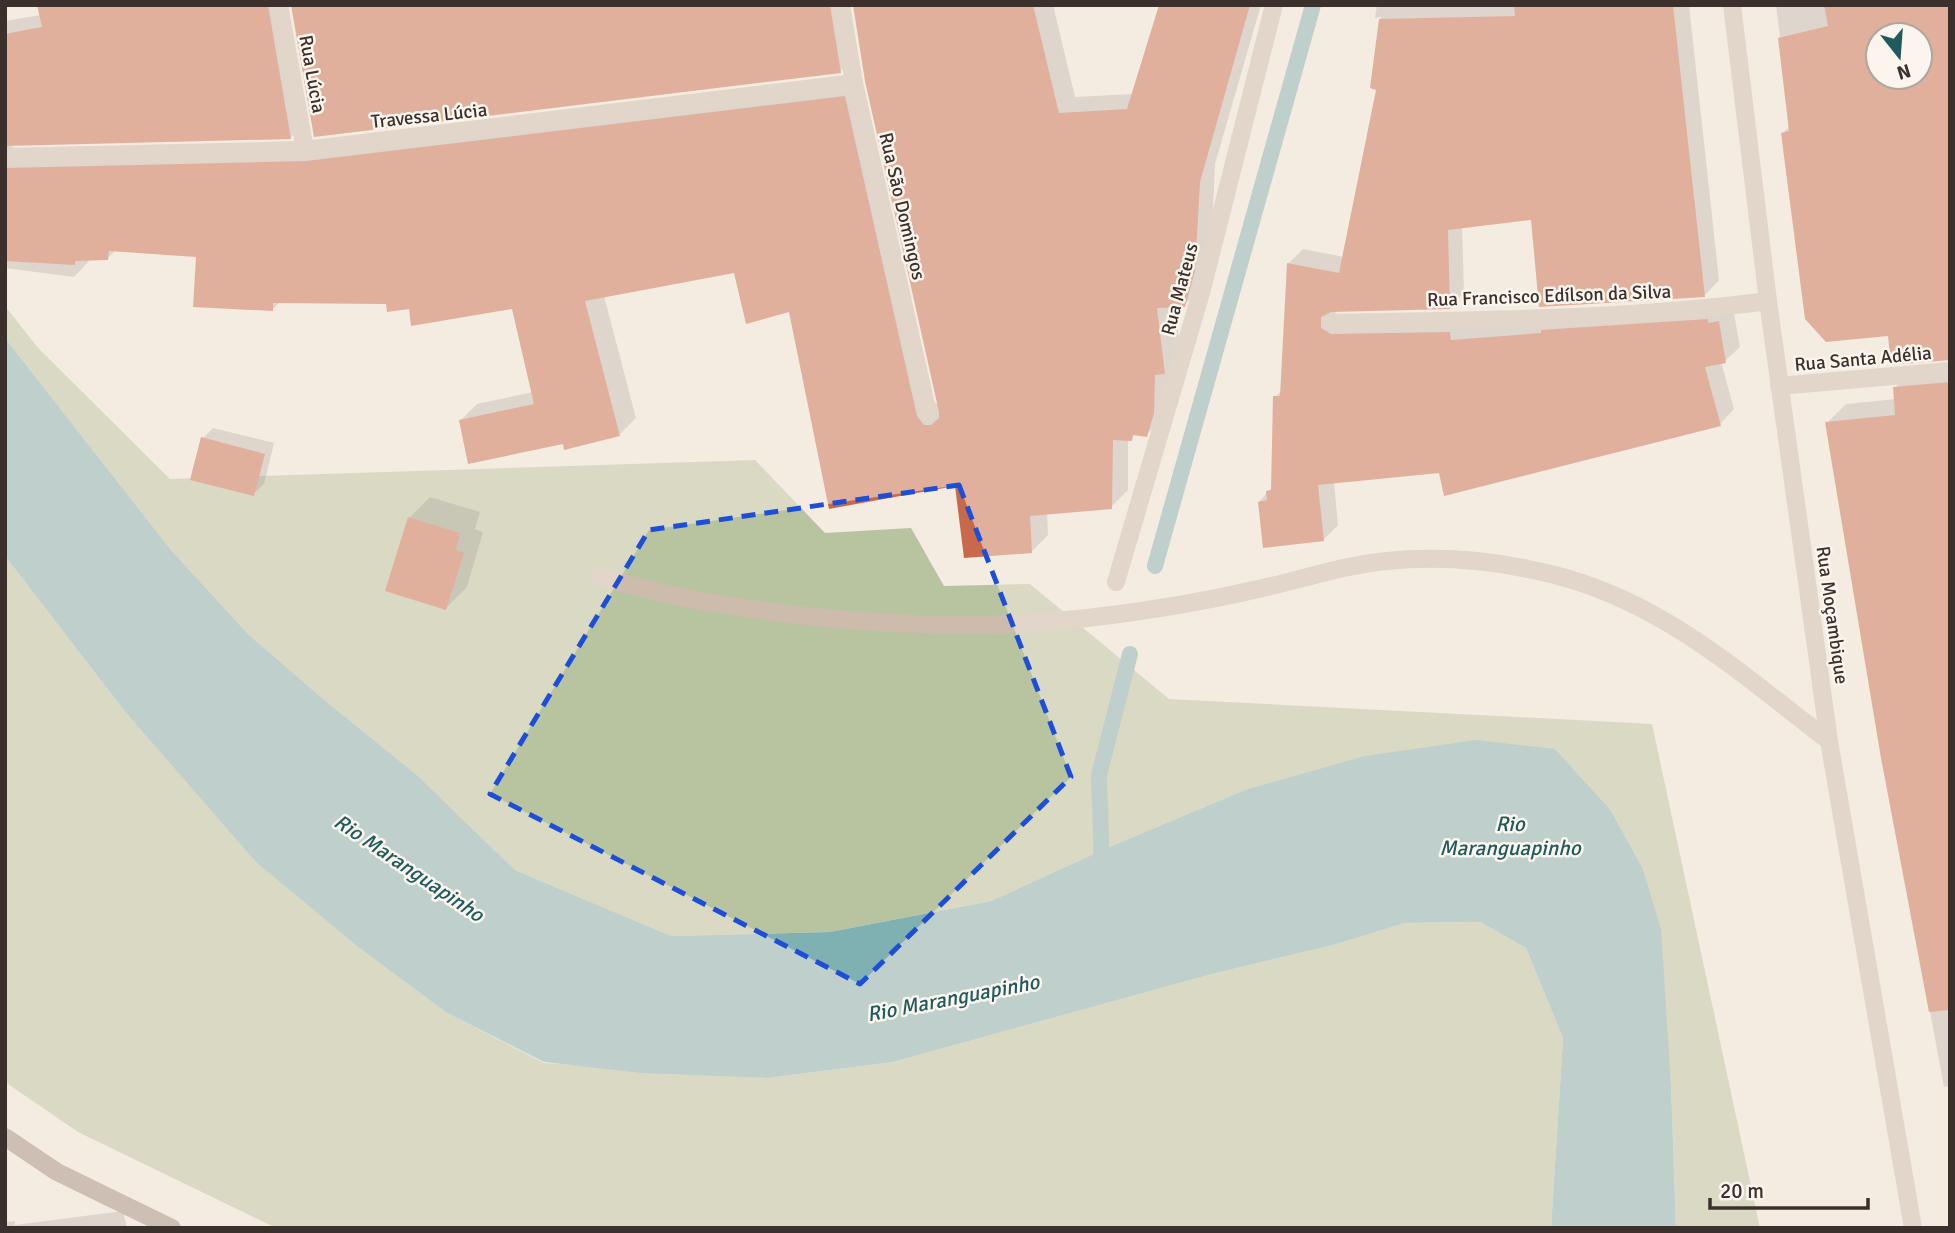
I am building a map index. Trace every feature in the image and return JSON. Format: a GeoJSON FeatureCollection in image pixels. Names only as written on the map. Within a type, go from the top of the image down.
{"type":"FeatureCollection","features":[{"type":"Feature","properties":{"kind":"main road"},"geometry":{"type":"LineString","coordinates":[[5,1138],[57,1172],[153,1224],[172,1228]]}},
{"type":"Feature","properties":{"kind":"street","name":"Rua Lúcia"},"geometry":{"type":"LineString","coordinates":[[279,5],[305,150]]}},
{"type":"Feature","properties":{"kind":"street","name":"Rua São Domingos"},"geometry":{"type":"LineString","coordinates":[[841,5],[854,83],[928,414]]}},
{"type":"Feature","properties":{"kind":"street","name":"Rua Mateus"},"geometry":{"type":"LineString","coordinates":[[1116,582],[1201,293],[1274,5]]}},
{"type":"Feature","properties":{"kind":"street","name":"Rua Moçambique"},"geometry":{"type":"LineString","coordinates":[[1732,5],[1779,386],[1829,741],[1913,1228]]}},
{"type":"Feature","properties":{"kind":"street","name":"Travessa Lúcia"},"geometry":{"type":"LineString","coordinates":[[5,157],[305,150],[854,83]]}},
{"type":"Feature","properties":{"kind":"street","name":"Rua Francisco Edílson da Silva"},"geometry":{"type":"LineString","coordinates":[[1331,323],[1525,318],[1714,308],[1768,301]]}},
{"type":"Feature","properties":{"kind":"street","name":"Rua Santa Adélia"},"geometry":{"type":"LineString","coordinates":[[1779,386],[1950,371]]}},
{"type":"Feature","properties":{"kind":"street"},"geometry":{"type":"LineString","coordinates":[[600,577],[697,600],[795,616],[895,624],[995,624],[1087,618],[1178,605],[1268,587],[1326,570],[1387,561],[1448,559],[1508,565],[1581,583],[1620,597],[1670,622],[1717,653],[1829,741]]}},
{"type":"Feature","properties":{"kind":"highlighted area"},"geometry":{"type":"Polygon","coordinates":[[[959,485],[1071,777],[860,984],[490,794],[649,530],[959,485]]]}},
{"type":"Feature","properties":{"kind":"green space"},"geometry":{"type":"Polygon","coordinates":[[[5,306],[38,348],[170,479],[755,460],[825,533],[911,528],[944,586],[1030,584],[1169,699],[1652,724],[1760,1228],[1676,1228],[1667,1035],[1642,867],[1610,809],[1555,749],[1245,790],[1107,848],[991,901],[830,932],[671,936],[515,870],[417,775],[249,635],[171,550],[5,338],[5,306]]]}},
{"type":"Feature","properties":{"kind":"green space"},"geometry":{"type":"Polygon","coordinates":[[[5,556],[123,709],[362,950],[447,1013],[544,1063],[768,1078],[893,1062],[1212,974],[1333,945],[1405,923],[1480,922],[1526,948],[1563,1038],[1551,1228],[276,1228],[78,1132],[5,1082],[5,556]]]}},
{"type":"Feature","properties":{"kind":"water","name":"Rio Maranguapinho"},"geometry":{"type":"Polygon","coordinates":[[[5,338],[171,550],[249,635],[417,775],[515,870],[671,936],[830,932],[991,901],[1107,848],[1245,790],[1365,756],[1476,740],[1555,749],[1610,809],[1642,867],[1661,929],[1671,1084],[1676,1228],[1551,1228],[1563,1038],[1526,948],[1480,922],[1405,923],[1333,945],[1212,974],[893,1062],[768,1078],[642,1073],[544,1062],[447,1013],[362,950],[256,862],[123,709],[5,556],[5,338]]]}},
{"type":"Feature","properties":{"kind":"building"},"geometry":{"type":"Polygon","coordinates":[[[37,5],[268,5],[291,139],[5,146],[5,34],[42,27],[37,5]]]}},
{"type":"Feature","properties":{"kind":"building"},"geometry":{"type":"Polygon","coordinates":[[[291,5],[830,5],[841,73],[314,137],[291,5]]]}},
{"type":"Feature","properties":{"kind":"building"},"geometry":{"type":"Polygon","coordinates":[[[853,5],[1033,5],[1059,113],[1127,109],[1159,5],[1250,5],[1200,182],[1195,271],[1185,307],[1157,308],[1165,374],[1155,375],[1154,413],[1147,437],[1133,435],[1132,441],[1113,440],[1112,509],[1030,516],[1032,553],[964,558],[955,486],[829,509],[789,312],[746,324],[734,273],[585,301],[620,436],[564,450],[563,444],[468,464],[459,420],[534,404],[512,309],[411,326],[409,309],[387,312],[386,304],[273,303],[273,311],[193,307],[196,257],[109,251],[108,260],[75,261],[75,265],[5,261],[5,168],[306,161],[845,96],[917,416],[924,425],[931,425],[939,418],[939,412],[865,81],[853,5]]]}},
{"type":"Feature","properties":{"kind":"building"},"geometry":{"type":"Polygon","coordinates":[[[1514,5],[1673,5],[1705,297],[1539,307],[1531,220],[1448,230],[1450,309],[1331,312],[1321,317],[1321,328],[1331,334],[1450,332],[1451,340],[1541,333],[1541,330],[1708,319],[1708,323],[1719,321],[1726,363],[1705,367],[1721,426],[1444,496],[1439,473],[1318,485],[1324,541],[1263,548],[1258,502],[1267,500],[1266,491],[1271,490],[1273,396],[1280,396],[1287,263],[1339,273],[1376,90],[1370,88],[1379,19],[1515,16],[1514,5]]]}},
{"type":"Feature","properties":{"kind":"building"},"geometry":{"type":"Polygon","coordinates":[[[1824,5],[1950,5],[1950,360],[1891,365],[1888,336],[1826,342],[1805,319],[1781,133],[1789,131],[1778,38],[1828,26],[1824,5]]]}},
{"type":"Feature","properties":{"kind":"building"},"geometry":{"type":"Polygon","coordinates":[[[1950,382],[1950,1010],[1929,1012],[1881,758],[1825,422],[1895,415],[1893,387],[1950,382]]]}},
{"type":"Feature","properties":{"kind":"building"},"geometry":{"type":"Polygon","coordinates":[[[201,437],[265,454],[254,496],[190,480],[201,437]]]}},
{"type":"Feature","properties":{"kind":"building"},"geometry":{"type":"Polygon","coordinates":[[[408,517],[460,533],[456,550],[464,553],[446,610],[385,591],[408,517]]]}},
{"type":"Feature","properties":{"kind":"waterway"},"geometry":{"type":"LineString","coordinates":[[1155,566],[1313,5]]}},
{"type":"Feature","properties":{"kind":"waterway"},"geometry":{"type":"LineString","coordinates":[[1102,872],[1099,775],[1130,654]]}}]}
